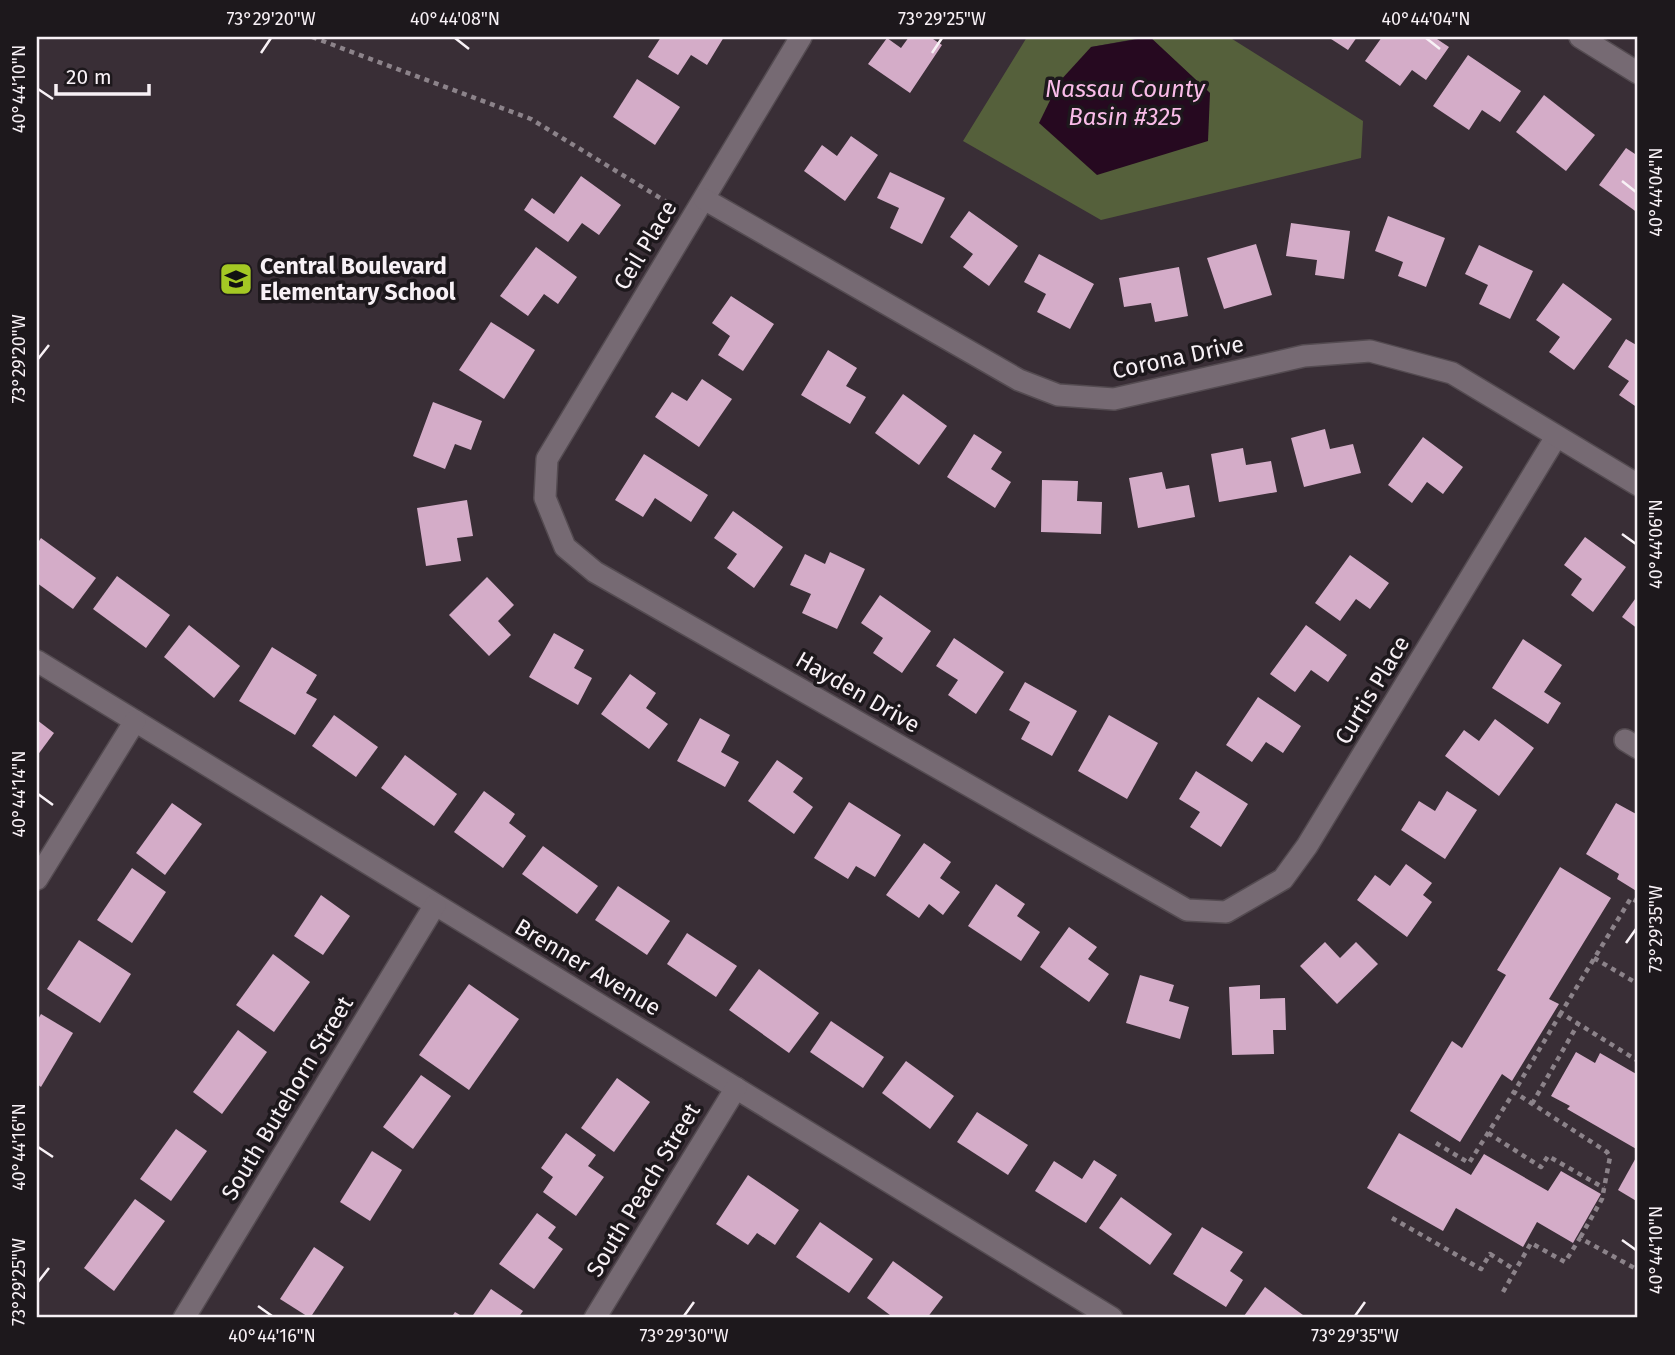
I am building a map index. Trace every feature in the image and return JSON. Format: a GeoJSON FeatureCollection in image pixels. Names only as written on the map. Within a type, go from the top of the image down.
{"type":"FeatureCollection","features":[{"type":"Feature","properties":{"kind":"street","name":"Ceil Place"},"geometry":{"type":"LineString","coordinates":[[546,484],[547,458],[801,37]]}},
{"type":"Feature","properties":{"kind":"street"},"geometry":{"type":"LineString","coordinates":[[1580,37],[1638,73]]}},
{"type":"Feature","properties":{"kind":"street","name":"Corona Drive"},"geometry":{"type":"LineString","coordinates":[[704,199],[1018,380],[1058,395],[1114,399],[1304,356],[1370,351],[1452,373],[1638,485]]}},
{"type":"Feature","properties":{"kind":"street","name":"Curtis Place"},"geometry":{"type":"LineString","coordinates":[[1187,910],[1226,912],[1283,879],[1307,846],[1556,437]]}},
{"type":"Feature","properties":{"kind":"street","name":"Hayden Drive"},"geometry":{"type":"LineString","coordinates":[[546,484],[545,498],[565,547],[595,572],[1187,910]]}},
{"type":"Feature","properties":{"kind":"street","name":"Brenner Avenue"},"geometry":{"type":"LineString","coordinates":[[37,661],[1112,1318]]}},
{"type":"Feature","properties":{"kind":"street"},"geometry":{"type":"LineString","coordinates":[[37,879],[135,721]]}},
{"type":"Feature","properties":{"kind":"street","name":"South Butehorn Street"},"geometry":{"type":"LineString","coordinates":[[184,1318],[435,905]]}},
{"type":"Feature","properties":{"kind":"street","name":"South Peach Street"},"geometry":{"type":"LineString","coordinates":[[595,1318],[736,1088]]}},
{"type":"Feature","properties":{"kind":"path"},"geometry":{"type":"LineString","coordinates":[[312,37],[531,119],[692,218]]}},
{"type":"Feature","properties":{"kind":"path"},"geometry":{"type":"LineString","coordinates":[[1436,1143],[1469,1163],[1631,898],[1638,902]]}},
{"type":"Feature","properties":{"kind":"path"},"geometry":{"type":"LineString","coordinates":[[1594,958],[1638,984]]}},
{"type":"Feature","properties":{"kind":"path"},"geometry":{"type":"LineString","coordinates":[[1561,1013],[1638,1061]]}},
{"type":"Feature","properties":{"kind":"path"},"geometry":{"type":"LineString","coordinates":[[1531,1104],[1578,1024]]}},
{"type":"Feature","properties":{"kind":"path"},"geometry":{"type":"LineString","coordinates":[[1503,1292],[1531,1243],[1564,1262],[1602,1199],[1610,1163],[1607,1153],[1514,1093]]}},
{"type":"Feature","properties":{"kind":"path"},"geometry":{"type":"LineString","coordinates":[[1488,1133],[1541,1167],[1548,1156],[1604,1188]]}},
{"type":"Feature","properties":{"kind":"path"},"geometry":{"type":"LineString","coordinates":[[1392,1218],[1481,1269],[1490,1254],[1515,1270]]}},
{"type":"Feature","properties":{"kind":"path"},"geometry":{"type":"LineString","coordinates":[[1580,1238],[1638,1270]]}},
{"type":"Feature","properties":{"kind":"green space","name":"Nassau County Basin #325"},"geometry":{"type":"Polygon","coordinates":[[[1027,37],[1146,37],[1091,47],[1210,93],[1150,37],[1229,37],[1363,121],[1361,158],[1101,220],[963,141],[1027,37]]]}},
{"type":"Feature","properties":{"kind":"water","name":"Nassau County Basin #325"},"geometry":{"type":"Polygon","coordinates":[[[1150,37],[1210,93],[1208,141],[1097,175],[1039,123],[1059,82],[1091,47],[1150,37]]]}},
{"type":"Feature","properties":{"kind":"building"},"geometry":{"type":"Polygon","coordinates":[[[661,37],[724,37],[707,65],[691,55],[678,75],[648,57],[661,37]]]}},
{"type":"Feature","properties":{"kind":"building"},"geometry":{"type":"Polygon","coordinates":[[[909,37],[930,37],[942,45],[910,93],[868,64],[887,38],[901,48],[909,37]]]}},
{"type":"Feature","properties":{"kind":"building"},"geometry":{"type":"Polygon","coordinates":[[[1328,37],[1357,37],[1348,50],[1328,37]]]}},
{"type":"Feature","properties":{"kind":"building"},"geometry":{"type":"Polygon","coordinates":[[[1382,37],[1434,37],[1449,47],[1426,80],[1412,70],[1400,86],[1365,61],[1382,37]]]}},
{"type":"Feature","properties":{"kind":"building"},"geometry":{"type":"Polygon","coordinates":[[[1468,55],[1521,91],[1500,122],[1482,110],[1469,130],[1433,106],[1468,55]]]}},
{"type":"Feature","properties":{"kind":"building"},"geometry":{"type":"Polygon","coordinates":[[[637,79],[680,107],[655,145],[613,117],[637,79]]]}},
{"type":"Feature","properties":{"kind":"building"},"geometry":{"type":"Polygon","coordinates":[[[1544,95],[1595,135],[1566,171],[1516,132],[1544,95]]]}},
{"type":"Feature","properties":{"kind":"building"},"geometry":{"type":"Polygon","coordinates":[[[851,136],[878,155],[845,201],[804,171],[822,145],[837,156],[851,136]]]}},
{"type":"Feature","properties":{"kind":"building"},"geometry":{"type":"Polygon","coordinates":[[[1626,148],[1638,156],[1638,213],[1599,185],[1626,148]]]}},
{"type":"Feature","properties":{"kind":"building"},"geometry":{"type":"Polygon","coordinates":[[[890,172],[945,198],[922,244],[890,228],[899,208],[877,198],[890,172]]]}},
{"type":"Feature","properties":{"kind":"building"},"geometry":{"type":"Polygon","coordinates":[[[581,176],[621,205],[599,235],[582,223],[568,242],[524,210],[532,198],[554,214],[581,176]]]}},
{"type":"Feature","properties":{"kind":"building"},"geometry":{"type":"Polygon","coordinates":[[[969,211],[1018,246],[989,286],[963,267],[973,254],[950,237],[969,211]]]}},
{"type":"Feature","properties":{"kind":"building"},"geometry":{"type":"Polygon","coordinates":[[[1388,216],[1445,238],[1426,287],[1398,276],[1403,262],[1375,251],[1388,216]]]}},
{"type":"Feature","properties":{"kind":"building"},"geometry":{"type":"Polygon","coordinates":[[[1291,223],[1350,231],[1344,279],[1315,275],[1317,260],[1286,256],[1291,223]]]}},
{"type":"Feature","properties":{"kind":"building"},"geometry":{"type":"Polygon","coordinates":[[[1256,244],[1272,295],[1224,309],[1207,258],[1256,244]]]}},
{"type":"Feature","properties":{"kind":"building"},"geometry":{"type":"Polygon","coordinates":[[[1479,245],[1533,271],[1510,319],[1479,304],[1488,285],[1465,274],[1479,245]]]}},
{"type":"Feature","properties":{"kind":"building"},"geometry":{"type":"Polygon","coordinates":[[[536,247],[577,277],[558,304],[544,294],[528,316],[500,296],[536,247]]]}},
{"type":"Feature","properties":{"kind":"building"},"geometry":{"type":"Polygon","coordinates":[[[1039,254],[1094,284],[1070,329],[1037,312],[1046,294],[1024,282],[1039,254]]]}},
{"type":"Feature","properties":{"kind":"building"},"geometry":{"type":"Polygon","coordinates":[[[1179,267],[1188,316],[1155,322],[1151,303],[1124,307],[1119,278],[1179,267]]]}},
{"type":"Feature","properties":{"kind":"building"},"geometry":{"type":"Polygon","coordinates":[[[1563,283],[1612,319],[1574,370],[1549,352],[1560,337],[1536,320],[1563,283]]]}},
{"type":"Feature","properties":{"kind":"building"},"geometry":{"type":"Polygon","coordinates":[[[731,296],[774,324],[743,371],[718,355],[730,336],[712,323],[731,296]]]}},
{"type":"Feature","properties":{"kind":"building"},"geometry":{"type":"Polygon","coordinates":[[[491,322],[535,350],[504,399],[459,370],[491,322]]]}},
{"type":"Feature","properties":{"kind":"building"},"geometry":{"type":"Polygon","coordinates":[[[1626,339],[1638,346],[1638,408],[1619,395],[1629,381],[1608,367],[1626,339]]]}},
{"type":"Feature","properties":{"kind":"building"},"geometry":{"type":"Polygon","coordinates":[[[828,350],[857,368],[846,386],[866,397],[850,424],[801,395],[828,350]]]}},
{"type":"Feature","properties":{"kind":"building"},"geometry":{"type":"Polygon","coordinates":[[[702,379],[732,399],[699,447],[655,417],[672,392],[687,401],[702,379]]]}},
{"type":"Feature","properties":{"kind":"building"},"geometry":{"type":"Polygon","coordinates":[[[903,394],[947,426],[919,465],[875,433],[903,394]]]}},
{"type":"Feature","properties":{"kind":"building"},"geometry":{"type":"Polygon","coordinates":[[[433,402],[482,421],[471,450],[455,444],[445,469],[413,456],[433,402]]]}},
{"type":"Feature","properties":{"kind":"building"},"geometry":{"type":"Polygon","coordinates":[[[1325,429],[1330,449],[1353,444],[1361,473],[1304,487],[1291,438],[1325,429]]]}},
{"type":"Feature","properties":{"kind":"building"},"geometry":{"type":"Polygon","coordinates":[[[974,434],[1002,452],[991,469],[1011,482],[995,508],[947,477],[974,434]]]}},
{"type":"Feature","properties":{"kind":"building"},"geometry":{"type":"Polygon","coordinates":[[[1423,437],[1463,467],[1443,494],[1427,482],[1412,503],[1388,485],[1423,437]]]}},
{"type":"Feature","properties":{"kind":"building"},"geometry":{"type":"Polygon","coordinates":[[[1243,448],[1246,465],[1271,461],[1277,492],[1219,502],[1211,454],[1243,448]]]}},
{"type":"Feature","properties":{"kind":"building"},"geometry":{"type":"Polygon","coordinates":[[[644,454],[708,495],[691,522],[655,498],[643,517],[615,500],[644,454]]]}},
{"type":"Feature","properties":{"kind":"building"},"geometry":{"type":"Polygon","coordinates":[[[1162,472],[1166,489],[1189,485],[1195,517],[1138,528],[1129,478],[1162,472]]]}},
{"type":"Feature","properties":{"kind":"building"},"geometry":{"type":"Polygon","coordinates":[[[1042,480],[1078,481],[1077,501],[1102,502],[1101,534],[1041,532],[1042,480]]]}},
{"type":"Feature","properties":{"kind":"building"},"geometry":{"type":"Polygon","coordinates":[[[467,500],[473,536],[457,538],[461,561],[426,566],[417,508],[467,500]]]}},
{"type":"Feature","properties":{"kind":"building"},"geometry":{"type":"Polygon","coordinates":[[[733,511],[783,547],[754,588],[727,568],[737,554],[714,538],[733,511]]]}},
{"type":"Feature","properties":{"kind":"building"},"geometry":{"type":"Polygon","coordinates":[[[1585,537],[1626,567],[1593,612],[1571,595],[1582,579],[1564,565],[1585,537]]]}},
{"type":"Feature","properties":{"kind":"building"},"geometry":{"type":"Polygon","coordinates":[[[41,538],[96,578],[73,609],[37,583],[37,544],[41,538]]]}},
{"type":"Feature","properties":{"kind":"building"},"geometry":{"type":"Polygon","coordinates":[[[830,552],[865,569],[837,629],[802,613],[811,594],[790,585],[805,554],[825,564],[830,552]]]}},
{"type":"Feature","properties":{"kind":"building"},"geometry":{"type":"Polygon","coordinates":[[[1350,555],[1389,583],[1370,609],[1356,599],[1340,621],[1315,603],[1350,555]]]}},
{"type":"Feature","properties":{"kind":"building"},"geometry":{"type":"Polygon","coordinates":[[[117,576],[170,615],[146,648],[93,609],[117,576]]]}},
{"type":"Feature","properties":{"kind":"building"},"geometry":{"type":"Polygon","coordinates":[[[487,577],[514,605],[498,621],[511,635],[489,656],[449,615],[487,577]]]}},
{"type":"Feature","properties":{"kind":"building"},"geometry":{"type":"Polygon","coordinates":[[[880,595],[931,631],[902,673],[873,653],[883,638],[861,623],[880,595]]]}},
{"type":"Feature","properties":{"kind":"building"},"geometry":{"type":"Polygon","coordinates":[[[1638,595],[1638,629],[1622,617],[1638,595]]]}},
{"type":"Feature","properties":{"kind":"building"},"geometry":{"type":"Polygon","coordinates":[[[189,625],[240,666],[214,698],[164,657],[189,625]]]}},
{"type":"Feature","properties":{"kind":"building"},"geometry":{"type":"Polygon","coordinates":[[[1306,625],[1347,655],[1328,682],[1311,670],[1295,692],[1270,674],[1306,625]]]}},
{"type":"Feature","properties":{"kind":"building"},"geometry":{"type":"Polygon","coordinates":[[[554,633],[584,650],[574,668],[592,678],[578,705],[529,677],[554,633]]]}},
{"type":"Feature","properties":{"kind":"building"},"geometry":{"type":"Polygon","coordinates":[[[954,638],[1004,672],[976,714],[948,695],[958,680],[936,666],[954,638]]]}},
{"type":"Feature","properties":{"kind":"building"},"geometry":{"type":"Polygon","coordinates":[[[1523,639],[1562,665],[1544,692],[1561,703],[1548,724],[1492,688],[1523,639]]]}},
{"type":"Feature","properties":{"kind":"building"},"geometry":{"type":"Polygon","coordinates":[[[272,647],[317,675],[306,693],[317,699],[295,735],[239,701],[272,647]]]}},
{"type":"Feature","properties":{"kind":"building"},"geometry":{"type":"Polygon","coordinates":[[[630,674],[656,693],[646,708],[668,724],[649,749],[601,714],[630,674]]]}},
{"type":"Feature","properties":{"kind":"building"},"geometry":{"type":"Polygon","coordinates":[[[1025,682],[1077,711],[1052,756],[1021,739],[1030,722],[1009,710],[1025,682]]]}},
{"type":"Feature","properties":{"kind":"building"},"geometry":{"type":"Polygon","coordinates":[[[1258,697],[1301,726],[1283,753],[1266,742],[1252,762],[1226,745],[1258,697]]]}},
{"type":"Feature","properties":{"kind":"building"},"geometry":{"type":"Polygon","coordinates":[[[334,715],[378,747],[356,777],[312,746],[334,715]]]}},
{"type":"Feature","properties":{"kind":"building"},"geometry":{"type":"Polygon","coordinates":[[[1109,715],[1158,743],[1127,799],[1078,771],[1109,715]]]}},
{"type":"Feature","properties":{"kind":"building"},"geometry":{"type":"Polygon","coordinates":[[[700,718],[730,735],[721,752],[739,762],[725,787],[677,761],[700,718]]]}},
{"type":"Feature","properties":{"kind":"building"},"geometry":{"type":"Polygon","coordinates":[[[1495,719],[1534,748],[1499,796],[1445,756],[1464,730],[1479,741],[1495,719]]]}},
{"type":"Feature","properties":{"kind":"building"},"geometry":{"type":"Polygon","coordinates":[[[37,720],[54,733],[37,756],[37,720]]]}},
{"type":"Feature","properties":{"kind":"building"},"geometry":{"type":"Polygon","coordinates":[[[405,755],[457,794],[434,826],[381,788],[405,755]]]}},
{"type":"Feature","properties":{"kind":"building"},"geometry":{"type":"Polygon","coordinates":[[[777,760],[803,778],[793,792],[813,807],[794,834],[748,801],[777,760]]]}},
{"type":"Feature","properties":{"kind":"building"},"geometry":{"type":"Polygon","coordinates":[[[1196,771],[1248,804],[1221,847],[1190,827],[1200,812],[1179,799],[1196,771]]]}},
{"type":"Feature","properties":{"kind":"building"},"geometry":{"type":"Polygon","coordinates":[[[484,791],[515,814],[509,823],[526,836],[503,868],[454,832],[484,791]]]}},
{"type":"Feature","properties":{"kind":"building"},"geometry":{"type":"Polygon","coordinates":[[[1447,791],[1477,810],[1445,859],[1401,830],[1419,801],[1435,811],[1447,791]]]}},
{"type":"Feature","properties":{"kind":"building"},"geometry":{"type":"Polygon","coordinates":[[[849,802],[901,835],[875,877],[856,866],[848,879],[814,858],[849,802]]]}},
{"type":"Feature","properties":{"kind":"building"},"geometry":{"type":"Polygon","coordinates":[[[172,803],[202,824],[165,875],[136,853],[172,803]]]}},
{"type":"Feature","properties":{"kind":"building"},"geometry":{"type":"Polygon","coordinates":[[[1616,803],[1638,815],[1638,892],[1617,879],[1619,874],[1586,854],[1616,803]]]}},
{"type":"Feature","properties":{"kind":"building"},"geometry":{"type":"Polygon","coordinates":[[[924,843],[951,862],[940,878],[960,892],[943,915],[929,904],[919,918],[886,895],[924,843]]]}},
{"type":"Feature","properties":{"kind":"building"},"geometry":{"type":"Polygon","coordinates":[[[543,846],[598,886],[577,914],[522,874],[543,846]]]}},
{"type":"Feature","properties":{"kind":"building"},"geometry":{"type":"Polygon","coordinates":[[[1406,864],[1432,883],[1423,895],[1432,902],[1407,937],[1357,900],[1375,875],[1390,886],[1406,864]]]}},
{"type":"Feature","properties":{"kind":"building"},"geometry":{"type":"Polygon","coordinates":[[[1560,867],[1611,898],[1549,999],[1559,1004],[1512,1081],[1502,1074],[1460,1142],[1410,1111],[1452,1041],[1462,1048],[1506,975],[1497,970],[1560,867]]]}},
{"type":"Feature","properties":{"kind":"building"},"geometry":{"type":"Polygon","coordinates":[[[132,868],[166,892],[132,943],[97,920],[132,868]]]}},
{"type":"Feature","properties":{"kind":"building"},"geometry":{"type":"Polygon","coordinates":[[[996,884],[1025,904],[1017,916],[1040,932],[1021,961],[968,926],[996,884]]]}},
{"type":"Feature","properties":{"kind":"building"},"geometry":{"type":"Polygon","coordinates":[[[618,886],[670,921],[647,955],[595,920],[618,886]]]}},
{"type":"Feature","properties":{"kind":"building"},"geometry":{"type":"Polygon","coordinates":[[[321,895],[350,916],[323,955],[294,936],[321,895]]]}},
{"type":"Feature","properties":{"kind":"building"},"geometry":{"type":"Polygon","coordinates":[[[1069,927],[1097,947],[1088,959],[1109,974],[1089,1002],[1040,967],[1069,927]]]}},
{"type":"Feature","properties":{"kind":"building"},"geometry":{"type":"Polygon","coordinates":[[[687,933],[737,966],[716,997],[667,964],[687,933]]]}},
{"type":"Feature","properties":{"kind":"building"},"geometry":{"type":"Polygon","coordinates":[[[79,940],[131,974],[100,1023],[47,989],[79,940]]]}},
{"type":"Feature","properties":{"kind":"building"},"geometry":{"type":"Polygon","coordinates":[[[1325,942],[1340,958],[1356,942],[1378,964],[1337,1004],[1300,966],[1325,942]]]}},
{"type":"Feature","properties":{"kind":"building"},"geometry":{"type":"Polygon","coordinates":[[[273,954],[310,982],[274,1032],[236,1005],[273,954]]]}},
{"type":"Feature","properties":{"kind":"building"},"geometry":{"type":"Polygon","coordinates":[[[759,969],[819,1013],[789,1053],[729,1010],[759,969]]]}},
{"type":"Feature","properties":{"kind":"building"},"geometry":{"type":"Polygon","coordinates":[[[1140,975],[1174,985],[1169,1001],[1189,1007],[1180,1039],[1126,1023],[1140,975]]]}},
{"type":"Feature","properties":{"kind":"building"},"geometry":{"type":"Polygon","coordinates":[[[469,984],[519,1019],[469,1090],[419,1055],[469,984]]]}},
{"type":"Feature","properties":{"kind":"building"},"geometry":{"type":"Polygon","coordinates":[[[1260,985],[1260,999],[1285,998],[1286,1030],[1273,1030],[1274,1054],[1232,1055],[1229,987],[1260,985]]]}},
{"type":"Feature","properties":{"kind":"building"},"geometry":{"type":"Polygon","coordinates":[[[41,1014],[73,1033],[41,1087],[37,1084],[37,1021],[41,1014]]]}},
{"type":"Feature","properties":{"kind":"building"},"geometry":{"type":"Polygon","coordinates":[[[831,1021],[884,1057],[863,1088],[810,1052],[831,1021]]]}},
{"type":"Feature","properties":{"kind":"building"},"geometry":{"type":"Polygon","coordinates":[[[238,1030],[267,1052],[222,1114],[193,1092],[238,1030]]]}},
{"type":"Feature","properties":{"kind":"building"},"geometry":{"type":"Polygon","coordinates":[[[1576,1052],[1595,1063],[1600,1053],[1638,1075],[1638,1150],[1567,1109],[1570,1106],[1551,1096],[1576,1052]]]}},
{"type":"Feature","properties":{"kind":"building"},"geometry":{"type":"Polygon","coordinates":[[[906,1061],[954,1096],[930,1129],[882,1093],[906,1061]]]}},
{"type":"Feature","properties":{"kind":"building"},"geometry":{"type":"Polygon","coordinates":[[[421,1075],[451,1096],[413,1149],[383,1127],[421,1075]]]}},
{"type":"Feature","properties":{"kind":"building"},"geometry":{"type":"Polygon","coordinates":[[[617,1078],[650,1102],[614,1152],[581,1128],[617,1078]]]}},
{"type":"Feature","properties":{"kind":"building"},"geometry":{"type":"Polygon","coordinates":[[[977,1112],[1028,1145],[1008,1175],[957,1142],[977,1112]]]}},
{"type":"Feature","properties":{"kind":"building"},"geometry":{"type":"Polygon","coordinates":[[[176,1129],[207,1151],[171,1201],[140,1179],[176,1129]]]}},
{"type":"Feature","properties":{"kind":"building"},"geometry":{"type":"Polygon","coordinates":[[[566,1133],[596,1155],[588,1166],[604,1177],[576,1216],[543,1192],[553,1177],[541,1168],[566,1133]]]}},
{"type":"Feature","properties":{"kind":"building"},"geometry":{"type":"Polygon","coordinates":[[[1399,1133],[1471,1175],[1484,1154],[1548,1191],[1561,1171],[1601,1194],[1573,1243],[1537,1222],[1523,1247],[1456,1208],[1443,1231],[1367,1188],[1399,1133]]]}},
{"type":"Feature","properties":{"kind":"building"},"geometry":{"type":"Polygon","coordinates":[[[372,1151],[402,1170],[370,1221],[340,1202],[372,1151]]]}},
{"type":"Feature","properties":{"kind":"building"},"geometry":{"type":"Polygon","coordinates":[[[1638,1154],[1638,1202],[1618,1190],[1638,1154]]]}},
{"type":"Feature","properties":{"kind":"building"},"geometry":{"type":"Polygon","coordinates":[[[1094,1160],[1117,1175],[1086,1223],[1035,1191],[1054,1161],[1082,1179],[1094,1160]]]}},
{"type":"Feature","properties":{"kind":"building"},"geometry":{"type":"Polygon","coordinates":[[[748,1175],[799,1210],[775,1245],[757,1233],[748,1245],[716,1224],[748,1175]]]}},
{"type":"Feature","properties":{"kind":"building"},"geometry":{"type":"Polygon","coordinates":[[[1121,1197],[1172,1234],[1150,1265],[1099,1228],[1121,1197]]]}},
{"type":"Feature","properties":{"kind":"building"},"geometry":{"type":"Polygon","coordinates":[[[135,1199],[165,1221],[114,1291],[84,1268],[135,1199]]]}},
{"type":"Feature","properties":{"kind":"building"},"geometry":{"type":"Polygon","coordinates":[[[537,1213],[556,1227],[548,1238],[563,1249],[534,1289],[499,1264],[537,1213]]]}},
{"type":"Feature","properties":{"kind":"building"},"geometry":{"type":"Polygon","coordinates":[[[820,1222],[873,1259],[849,1293],[796,1257],[820,1222]]]}},
{"type":"Feature","properties":{"kind":"building"},"geometry":{"type":"Polygon","coordinates":[[[1202,1227],[1243,1252],[1230,1271],[1243,1280],[1226,1307],[1173,1274],[1202,1227]]]}},
{"type":"Feature","properties":{"kind":"building"},"geometry":{"type":"Polygon","coordinates":[[[314,1247],[344,1267],[310,1318],[280,1299],[314,1247]]]}},
{"type":"Feature","properties":{"kind":"building"},"geometry":{"type":"Polygon","coordinates":[[[893,1261],[943,1297],[927,1318],[894,1318],[867,1298],[893,1261]]]}},
{"type":"Feature","properties":{"kind":"building"},"geometry":{"type":"Polygon","coordinates":[[[1265,1287],[1307,1318],[1244,1316],[1265,1287]]]}},
{"type":"Feature","properties":{"kind":"building"},"geometry":{"type":"Polygon","coordinates":[[[491,1289],[523,1311],[518,1318],[471,1318],[491,1289]]]}},
{"type":"Feature","properties":{"kind":"building"},"geometry":{"type":"Polygon","coordinates":[[[455,1312],[465,1318],[451,1318],[455,1312]]]}},
{"type":"Feature","properties":{"kind":"place","name":"Central Boulevard Elementary School"},"geometry":{"type":"Point","coordinates":[236,279]}}]}
